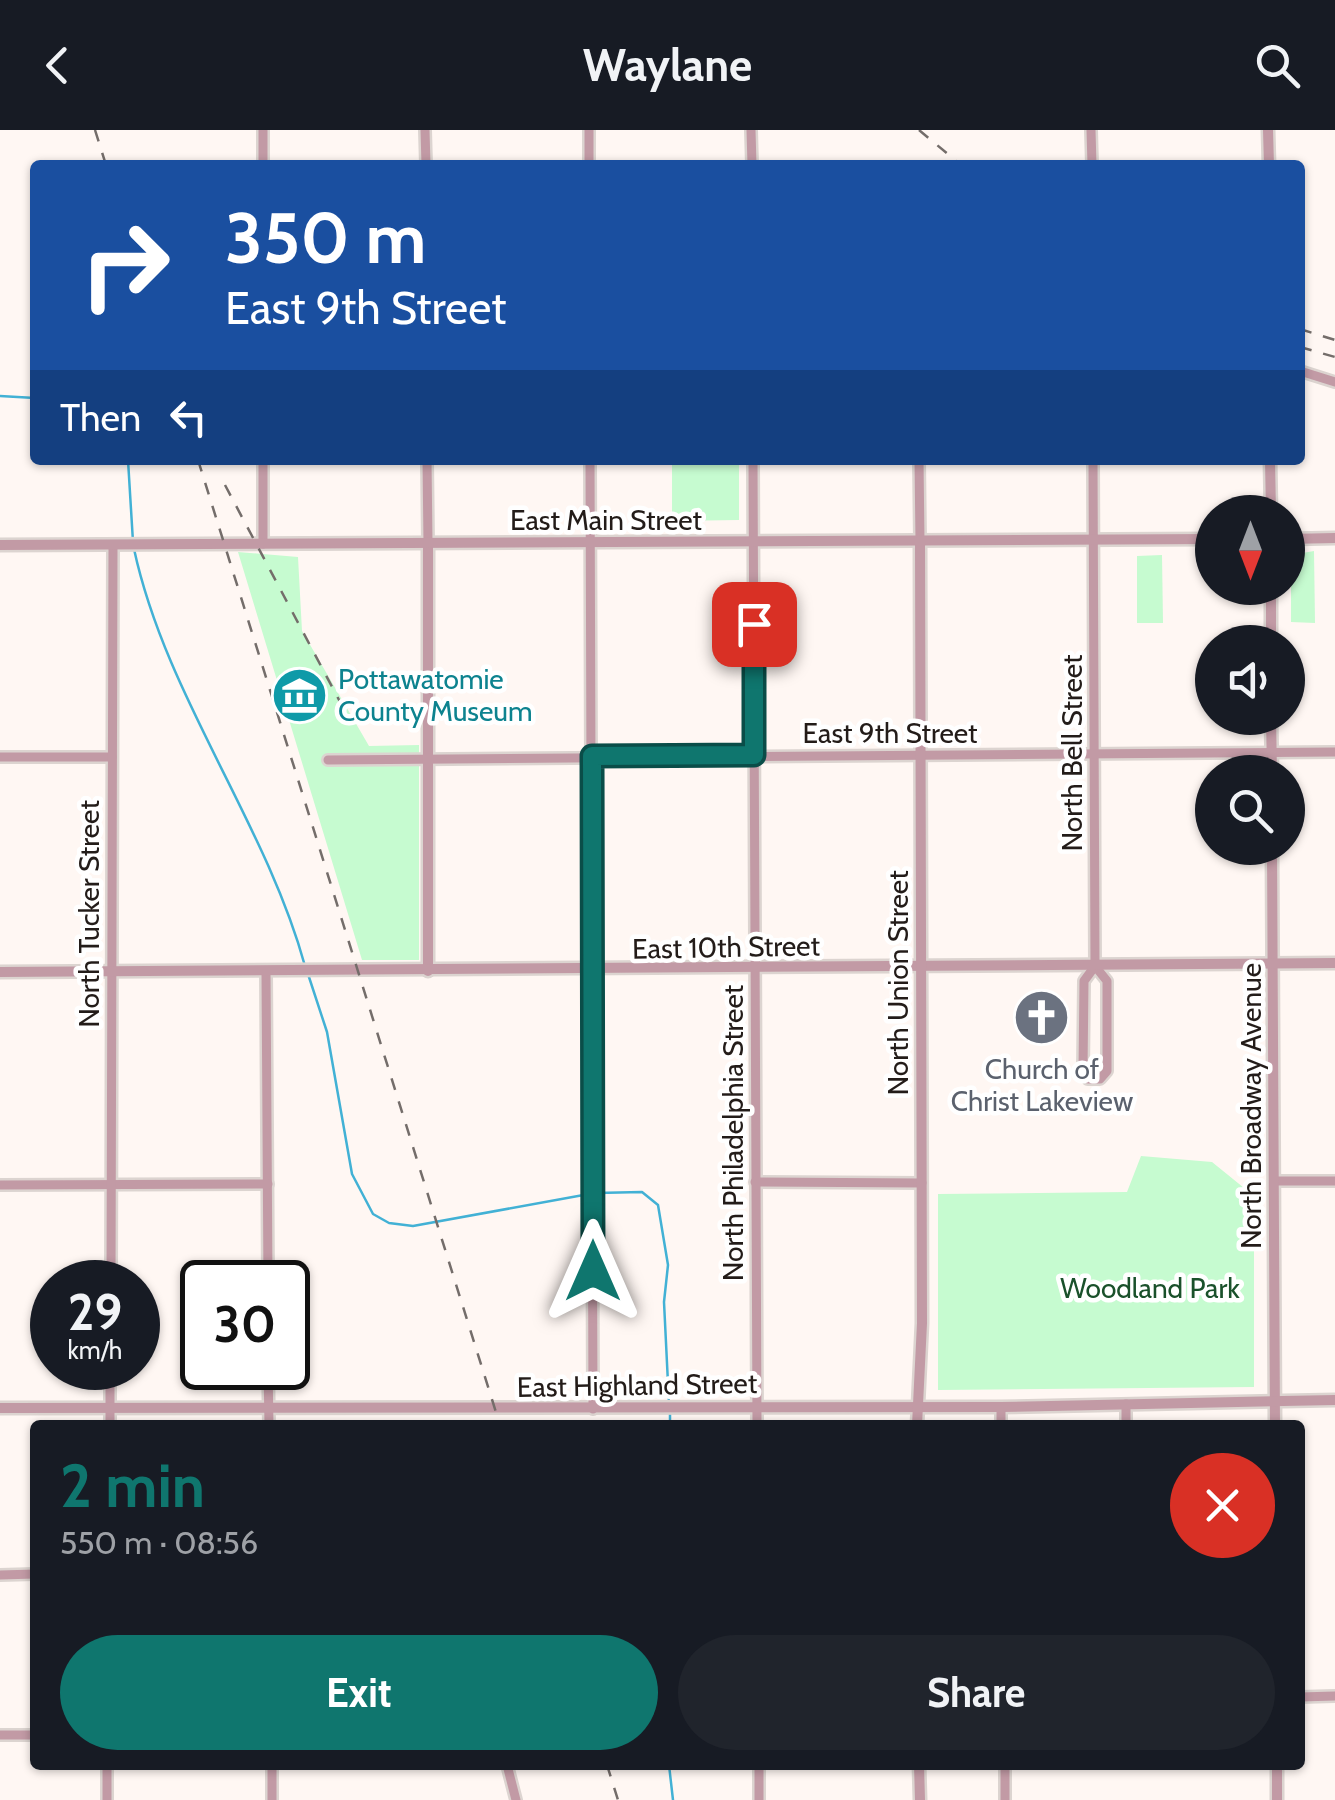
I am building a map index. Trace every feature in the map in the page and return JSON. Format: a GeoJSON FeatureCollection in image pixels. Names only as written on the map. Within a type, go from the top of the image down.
{"type":"FeatureCollection","features":[{"type":"Feature","properties":{"kind":"street"},"geometry":{"type":"LineString","coordinates":[[263,130],[263,160]]}},
{"type":"Feature","properties":{"kind":"street"},"geometry":{"type":"LineString","coordinates":[[426,130],[426,160]]}},
{"type":"Feature","properties":{"kind":"street"},"geometry":{"type":"LineString","coordinates":[[589,130],[589,160]]}},
{"type":"Feature","properties":{"kind":"street"},"geometry":{"type":"LineString","coordinates":[[751,130],[752,160]]}},
{"type":"Feature","properties":{"kind":"street"},"geometry":{"type":"LineString","coordinates":[[1091,130],[1092,160]]}},
{"type":"Feature","properties":{"kind":"street"},"geometry":{"type":"LineString","coordinates":[[1268,130],[1269,160]]}},
{"type":"Feature","properties":{"kind":"street"},"geometry":{"type":"LineString","coordinates":[[1305,373],[1335,382]]}},
{"type":"Feature","properties":{"kind":"street"},"geometry":{"type":"LineString","coordinates":[[263,465],[263,544]]}},
{"type":"Feature","properties":{"kind":"street"},"geometry":{"type":"LineString","coordinates":[[427,465],[428,970]]}},
{"type":"Feature","properties":{"kind":"street"},"geometry":{"type":"LineString","coordinates":[[590,465],[593,1409]]}},
{"type":"Feature","properties":{"kind":"street","name":"North Philadelphia Street"},"geometry":{"type":"LineString","coordinates":[[753,465],[757,1420]]}},
{"type":"Feature","properties":{"kind":"street"},"geometry":{"type":"LineString","coordinates":[[919,465],[920,541]]}},
{"type":"Feature","properties":{"kind":"street","name":"North Bell Street"},"geometry":{"type":"LineString","coordinates":[[1093,465],[1095,966],[1084,981],[1083,1071],[1088,1079],[1100,1079],[1106,1070],[1107,981],[1095,966]]}},
{"type":"Feature","properties":{"kind":"street"},"geometry":{"type":"LineString","coordinates":[[1270,465],[1270,495]]}},
{"type":"Feature","properties":{"kind":"street"},"geometry":{"type":"LineString","coordinates":[[1305,539],[1335,538]]}},
{"type":"Feature","properties":{"kind":"street","name":"East Main Street"},"geometry":{"type":"LineString","coordinates":[[0,545],[1195,539]]}},
{"type":"Feature","properties":{"kind":"street","name":"North Union Street"},"geometry":{"type":"LineString","coordinates":[[918,1420],[922,1183],[920,541]]}},
{"type":"Feature","properties":{"kind":"street","name":"North Tucker Street"},"geometry":{"type":"LineString","coordinates":[[111,1260],[115,546]]}},
{"type":"Feature","properties":{"kind":"street"},"geometry":{"type":"LineString","coordinates":[[1272,735],[1272,752]]}},
{"type":"Feature","properties":{"kind":"street","name":"East 9th Street"},"geometry":{"type":"LineString","coordinates":[[328,760],[1335,752]]}},
{"type":"Feature","properties":{"kind":"street"},"geometry":{"type":"LineString","coordinates":[[0,757],[112,756]]}},
{"type":"Feature","properties":{"kind":"street","name":"North Broadway Avenue"},"geometry":{"type":"LineString","coordinates":[[1272,865],[1275,1420]]}},
{"type":"Feature","properties":{"kind":"street","name":"East 10th Street"},"geometry":{"type":"LineString","coordinates":[[0,972],[754,970],[1335,963]]}},
{"type":"Feature","properties":{"kind":"street"},"geometry":{"type":"LineString","coordinates":[[266,972],[268,1260]]}},
{"type":"Feature","properties":{"kind":"street"},"geometry":{"type":"LineString","coordinates":[[1274,1182],[1335,1180]]}},
{"type":"Feature","properties":{"kind":"street"},"geometry":{"type":"LineString","coordinates":[[756,1182],[922,1183]]}},
{"type":"Feature","properties":{"kind":"street"},"geometry":{"type":"LineString","coordinates":[[0,1184],[268,1184]]}},
{"type":"Feature","properties":{"kind":"street"},"geometry":{"type":"LineString","coordinates":[[110,1390],[110,1420]]}},
{"type":"Feature","properties":{"kind":"street"},"geometry":{"type":"LineString","coordinates":[[268,1390],[269,1420]]}},
{"type":"Feature","properties":{"kind":"street","name":"East Highland Street"},"geometry":{"type":"LineString","coordinates":[[0,1408],[1001,1407],[1335,1400]]}},
{"type":"Feature","properties":{"kind":"street"},"geometry":{"type":"LineString","coordinates":[[1126,1404],[1126,1420]]}},
{"type":"Feature","properties":{"kind":"street"},"geometry":{"type":"LineString","coordinates":[[1001,1407],[1002,1420]]}},
{"type":"Feature","properties":{"kind":"street"},"geometry":{"type":"LineString","coordinates":[[0,1575],[30,1574]]}},
{"type":"Feature","properties":{"kind":"street"},"geometry":{"type":"LineString","coordinates":[[1305,1697],[1335,1696]]}},
{"type":"Feature","properties":{"kind":"street"},"geometry":{"type":"LineString","coordinates":[[0,1735],[30,1735]]}},
{"type":"Feature","properties":{"kind":"street"},"geometry":{"type":"LineString","coordinates":[[107,1770],[107,1800]]}},
{"type":"Feature","properties":{"kind":"street"},"geometry":{"type":"LineString","coordinates":[[272,1770],[272,1800]]}},
{"type":"Feature","properties":{"kind":"street"},"geometry":{"type":"LineString","coordinates":[[509,1770],[516,1800]]}},
{"type":"Feature","properties":{"kind":"street"},"geometry":{"type":"LineString","coordinates":[[759,1770],[759,1800]]}},
{"type":"Feature","properties":{"kind":"street"},"geometry":{"type":"LineString","coordinates":[[919,1770],[920,1800]]}},
{"type":"Feature","properties":{"kind":"street"},"geometry":{"type":"LineString","coordinates":[[1005,1770],[1005,1800]]}},
{"type":"Feature","properties":{"kind":"street"},"geometry":{"type":"LineString","coordinates":[[1276,1770],[1277,1800]]}},
{"type":"Feature","properties":{"kind":"green space"},"geometry":{"type":"Polygon","coordinates":[[[672,465],[739,465],[739,520],[672,521],[672,465]]]}},
{"type":"Feature","properties":{"kind":"green space"},"geometry":{"type":"Polygon","coordinates":[[[1314,551],[1315,623],[1291,622],[1291,605],[1305,605],[1305,553],[1314,551]]]}},
{"type":"Feature","properties":{"kind":"green space"},"geometry":{"type":"Polygon","coordinates":[[[238,552],[298,557],[302,631],[369,746],[419,745],[419,960],[362,960],[238,552]]]}},
{"type":"Feature","properties":{"kind":"green space"},"geometry":{"type":"Polygon","coordinates":[[[1162,555],[1163,623],[1137,623],[1137,556],[1162,555]]]}},
{"type":"Feature","properties":{"kind":"green space","name":"Woodland Park"},"geometry":{"type":"Polygon","coordinates":[[[1141,1156],[1212,1162],[1254,1196],[1254,1387],[938,1390],[938,1194],[1127,1192],[1141,1156]]]}},
{"type":"Feature","properties":{"kind":"waterway"},"geometry":{"type":"LineString","coordinates":[[0,396],[30,398]]}},
{"type":"Feature","properties":{"kind":"waterway"},"geometry":{"type":"LineString","coordinates":[[128,465],[133,542]]}},
{"type":"Feature","properties":{"kind":"waterway"},"geometry":{"type":"LineString","coordinates":[[134,549],[169,656],[266,860],[305,966]]}},
{"type":"Feature","properties":{"kind":"waterway"},"geometry":{"type":"LineString","coordinates":[[308,974],[327,1032],[352,1174],[373,1214],[389,1223],[413,1226],[589,1194]]}},
{"type":"Feature","properties":{"kind":"waterway"},"geometry":{"type":"LineString","coordinates":[[596,1193],[642,1192],[658,1205],[668,1265],[664,1302],[669,1404]]}},
{"type":"Feature","properties":{"kind":"waterway"},"geometry":{"type":"LineString","coordinates":[[670,1412],[670,1420]]}},
{"type":"Feature","properties":{"kind":"waterway"},"geometry":{"type":"LineString","coordinates":[[670,1770],[673,1800]]}},
{"type":"Feature","properties":{"kind":"railway"},"geometry":{"type":"LineString","coordinates":[[95,130],[104,160]]}},
{"type":"Feature","properties":{"kind":"railway"},"geometry":{"type":"LineString","coordinates":[[919,130],[955,160]]}},
{"type":"Feature","properties":{"kind":"railway"},"geometry":{"type":"LineString","coordinates":[[1305,331],[1335,340]]}},
{"type":"Feature","properties":{"kind":"railway"},"geometry":{"type":"LineString","coordinates":[[1305,348],[1335,357]]}},
{"type":"Feature","properties":{"kind":"railway"},"geometry":{"type":"LineString","coordinates":[[200,465],[498,1420]]}},
{"type":"Feature","properties":{"kind":"railway"},"geometry":{"type":"LineString","coordinates":[[225,485],[347,715]]}},
{"type":"Feature","properties":{"kind":"railway"},"geometry":{"type":"LineString","coordinates":[[609,1770],[618,1800]]}},
{"type":"Feature","properties":{"kind":"place","name":"Pottawatomie County Museum"},"geometry":{"type":"Point","coordinates":[299,695]}},
{"type":"Feature","properties":{"kind":"place","name":"Church of Christ Lakeview"},"geometry":{"type":"Point","coordinates":[1042,1018]}},
{"type":"Feature","properties":{"kind":"route"},"geometry":{"type":"LineString","coordinates":[[593,1271],[592,756],[754,755],[754,624]]}}]}
